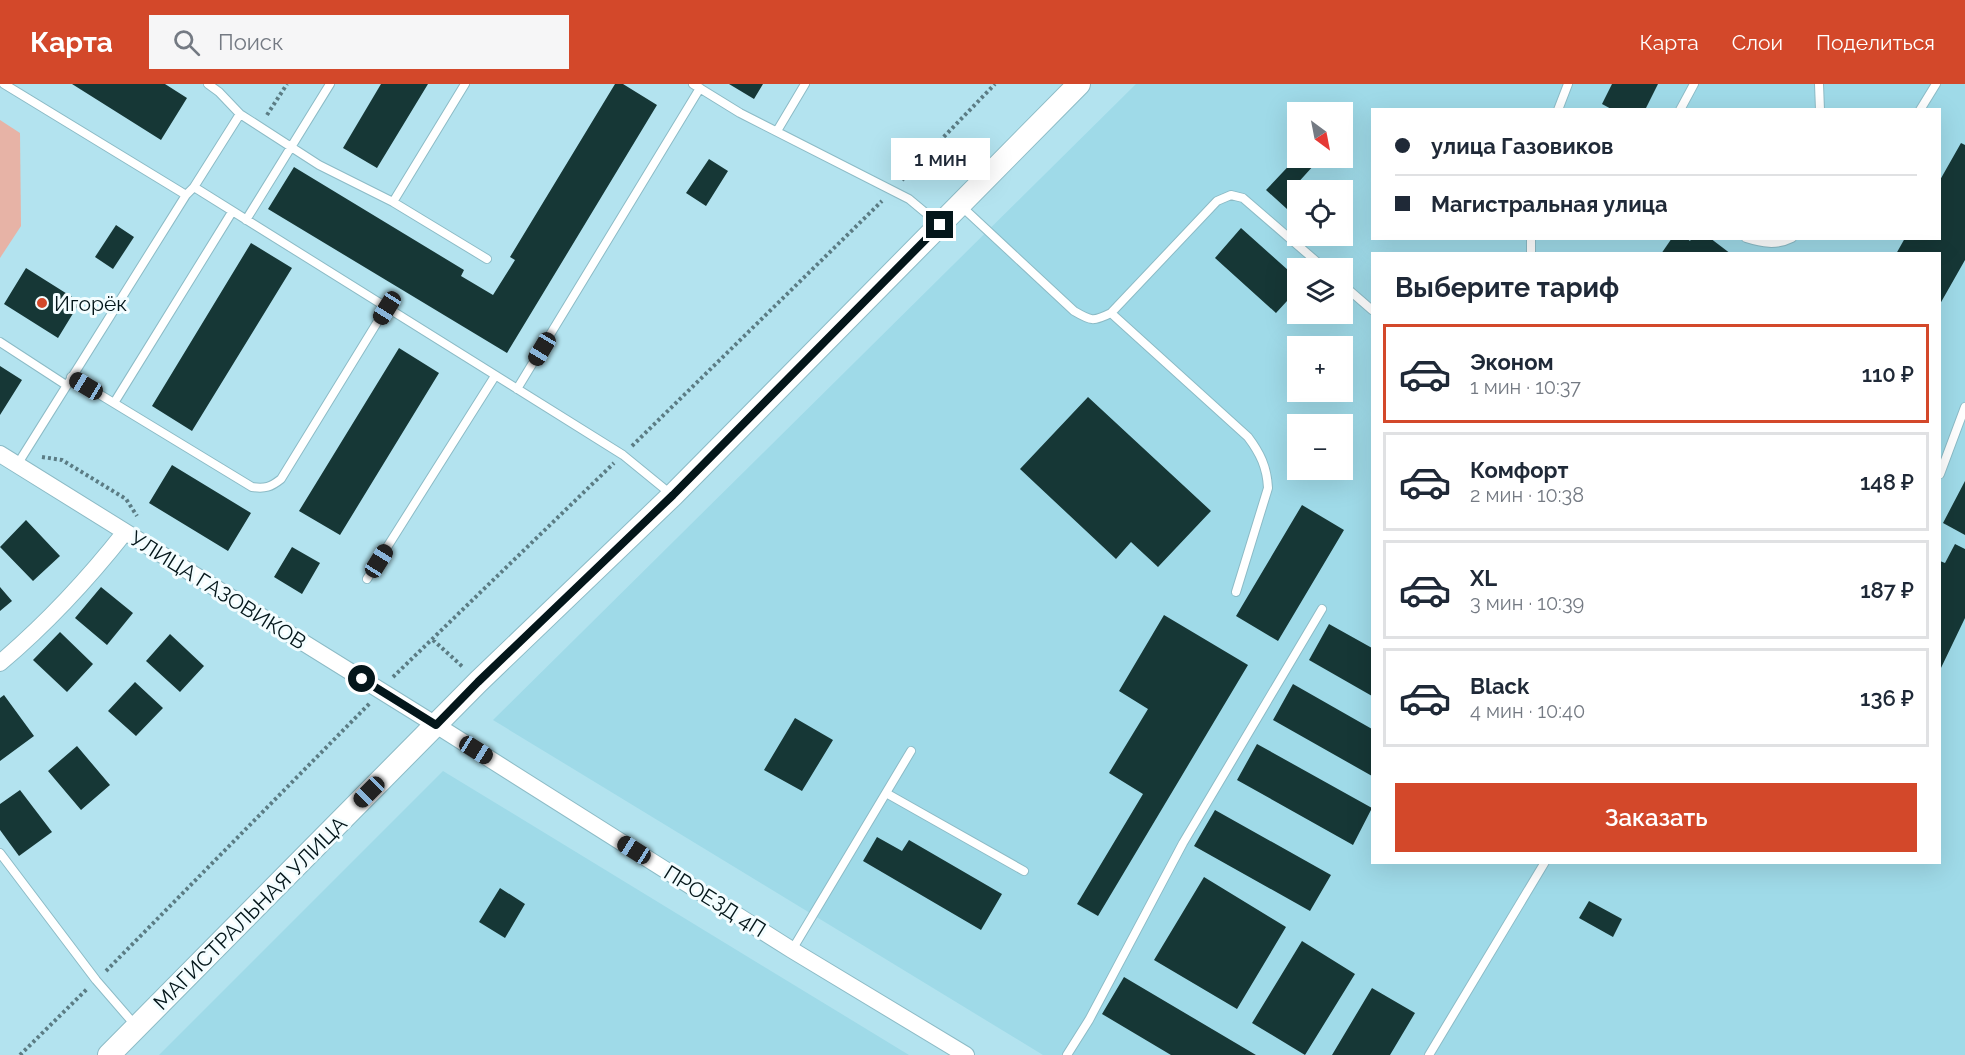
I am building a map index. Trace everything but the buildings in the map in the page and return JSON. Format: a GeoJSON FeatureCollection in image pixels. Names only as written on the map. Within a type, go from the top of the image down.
{"type":"FeatureCollection","features":[{"type":"Feature","properties":{"kind":"main road","name":"МАГИСТРАЛЬНАЯ УЛИЦА"},"geometry":{"type":"LineString","coordinates":[[109,1055],[478,682],[673,495],[1076,85]]}},
{"type":"Feature","properties":{"kind":"street","name":"УЛИЦА ГАЗОВИКОВ"},"geometry":{"type":"LineString","coordinates":[[0,454],[436,725]]}},
{"type":"Feature","properties":{"kind":"street"},"geometry":{"type":"LineString","coordinates":[[0,663],[94,570],[125,532]]}},
{"type":"Feature","properties":{"kind":"street","name":"ПРОЕЗД 4П"},"geometry":{"type":"LineString","coordinates":[[436,725],[792,950],[966,1055]]}},
{"type":"Feature","properties":{"kind":"lane"},"geometry":{"type":"LineString","coordinates":[[4,84],[186,195]]}},
{"type":"Feature","properties":{"kind":"lane"},"geometry":{"type":"LineString","coordinates":[[208,84],[240,114],[319,165],[393,202],[487,259]]}},
{"type":"Feature","properties":{"kind":"lane"},"geometry":{"type":"LineString","coordinates":[[246,220],[330,84]]}},
{"type":"Feature","properties":{"kind":"lane"},"geometry":{"type":"LineString","coordinates":[[393,202],[465,84]]}},
{"type":"Feature","properties":{"kind":"lane"},"geometry":{"type":"LineString","coordinates":[[777,131],[805,84]]}},
{"type":"Feature","properties":{"kind":"lane"},"geometry":{"type":"LineString","coordinates":[[1559,108],[1568,84]]}},
{"type":"Feature","properties":{"kind":"lane"},"geometry":{"type":"LineString","coordinates":[[1681,108],[1694,84]]}},
{"type":"Feature","properties":{"kind":"lane"},"geometry":{"type":"LineString","coordinates":[[1819,84],[1820,108]]}},
{"type":"Feature","properties":{"kind":"lane"},"geometry":{"type":"LineString","coordinates":[[1921,108],[1936,84]]}},
{"type":"Feature","properties":{"kind":"lane"},"geometry":{"type":"LineString","coordinates":[[517,390],[697,86],[740,113],[909,199],[940,225]]}},
{"type":"Feature","properties":{"kind":"lane"},"geometry":{"type":"LineString","coordinates":[[17,465],[186,195],[194,188],[240,114]]}},
{"type":"Feature","properties":{"kind":"lane"},"geometry":{"type":"LineString","coordinates":[[194,188],[623,455],[673,495]]}},
{"type":"Feature","properties":{"kind":"lane"},"geometry":{"type":"LineString","coordinates":[[960,205],[1074,311],[1086,318],[1097,320],[1112,314],[1217,201],[1231,195],[1243,198],[1312,258]]}},
{"type":"Feature","properties":{"kind":"lane"},"geometry":{"type":"LineString","coordinates":[[114,404],[232,212]]}},
{"type":"Feature","properties":{"kind":"lane"},"geometry":{"type":"LineString","coordinates":[[1753,240],[1763,243],[1783,243],[1788,240]]}},
{"type":"Feature","properties":{"kind":"lane"},"geometry":{"type":"LineString","coordinates":[[1353,294],[1371,309]]}},
{"type":"Feature","properties":{"kind":"lane"},"geometry":{"type":"LineString","coordinates":[[0,342],[114,404],[252,487],[262,488],[272,486],[281,479],[387,308]]}},
{"type":"Feature","properties":{"kind":"lane"},"geometry":{"type":"LineString","coordinates":[[1112,314],[1248,437],[1259,452],[1267,471],[1268,488],[1236,592]]}},
{"type":"Feature","properties":{"kind":"lane"},"geometry":{"type":"LineString","coordinates":[[367,579],[495,376]]}},
{"type":"Feature","properties":{"kind":"lane"},"geometry":{"type":"LineString","coordinates":[[1941,471],[1965,407]]}},
{"type":"Feature","properties":{"kind":"lane"},"geometry":{"type":"LineString","coordinates":[[1067,1055],[1089,1020],[1183,843],[1322,609]]}},
{"type":"Feature","properties":{"kind":"lane"},"geometry":{"type":"LineString","coordinates":[[792,950],[911,751]]}},
{"type":"Feature","properties":{"kind":"lane"},"geometry":{"type":"LineString","coordinates":[[886,793],[1024,871]]}},
{"type":"Feature","properties":{"kind":"lane"},"geometry":{"type":"LineString","coordinates":[[0,853],[96,980],[137,1027]]}},
{"type":"Feature","properties":{"kind":"lane"},"geometry":{"type":"LineString","coordinates":[[1429,1055],[1544,864]]}},
{"type":"Feature","properties":{"kind":"path"},"geometry":{"type":"LineString","coordinates":[[261,123],[287,84]]}},
{"type":"Feature","properties":{"kind":"path"},"geometry":{"type":"LineString","coordinates":[[20,1055],[394,676],[623,455],[892,190],[995,84]]}},
{"type":"Feature","properties":{"kind":"shaded area"},"geometry":{"type":"Polygon","coordinates":[[[1136,84],[1965,84],[1965,1055],[1043,1055],[493,720],[1136,84]]]}},
{"type":"Feature","properties":{"kind":"shaded area"},"geometry":{"type":"Polygon","coordinates":[[[0,120],[20,133],[21,226],[0,258],[0,120]]]}},
{"type":"Feature","properties":{"kind":"shaded area"},"geometry":{"type":"Polygon","coordinates":[[[443,771],[909,1055],[159,1055],[443,771]]]}},
{"type":"Feature","properties":{"kind":"place","name":"Игорёк"},"geometry":{"type":"Point","coordinates":[42,303]}},
{"type":"Feature","properties":{"kind":"route"},"geometry":{"type":"LineString","coordinates":[[362,679],[436,725],[673,495],[940,225]]}}]}
